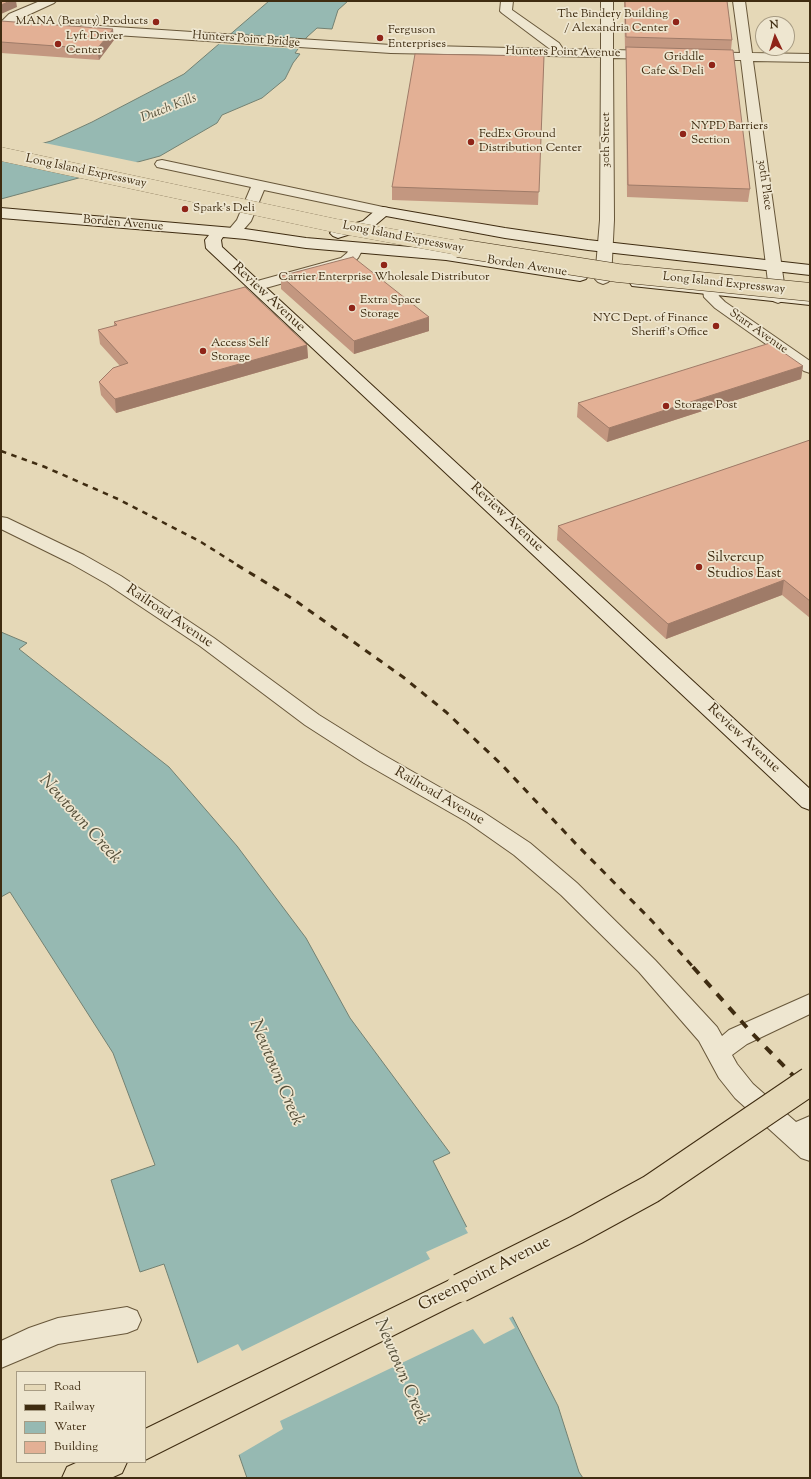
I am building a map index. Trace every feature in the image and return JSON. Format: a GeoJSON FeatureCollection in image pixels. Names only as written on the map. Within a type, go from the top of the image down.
{"type":"FeatureCollection","features":[{"type":"Feature","properties":{"kind":"main road","name":"Long Island Expressway"},"geometry":{"type":"LineString","coordinates":[[1,141],[354,216],[453,235],[623,260],[810,279]]}},
{"type":"Feature","properties":{"kind":"main road","name":"Long Island Expressway"},"geometry":{"type":"LineString","coordinates":[[1,154],[344,227],[456,248],[618,273],[810,292]]}},
{"type":"Feature","properties":{"kind":"main road","name":"Borden Avenue"},"geometry":{"type":"LineString","coordinates":[[1,213],[232,233],[306,243],[423,252],[602,279],[711,292],[810,300]]}},
{"type":"Feature","properties":{"kind":"main road"},"geometry":{"type":"LineString","coordinates":[[377,216],[606,248],[810,270]]}},
{"type":"Feature","properties":{"kind":"main road"},"geometry":{"type":"LineString","coordinates":[[357,247],[377,216]]}},
{"type":"Feature","properties":{"kind":"main road"},"geometry":{"type":"LineString","coordinates":[[377,216],[373,236],[376,240],[423,252]]}},
{"type":"Feature","properties":{"kind":"main road","name":"Borden Avenue"},"geometry":{"type":"LineString","coordinates":[[232,233],[328,234],[359,227],[377,216]]}},
{"type":"Feature","properties":{"kind":"main road","name":"Review Avenue"},"geometry":{"type":"LineString","coordinates":[[232,233],[213,240],[213,246],[806,793]]}},
{"type":"Feature","properties":{"kind":"main road","name":"Greenpoint Avenue"},"geometry":{"type":"LineString","coordinates":[[146,1444],[614,1210],[684,1167],[810,1081]]}},
{"type":"Feature","properties":{"kind":"main road"},"geometry":{"type":"LineString","coordinates":[[78,1478],[109,1463]]}},
{"type":"Feature","properties":{"kind":"street"},"geometry":{"type":"LineString","coordinates":[[3,25],[13,17],[50,1]]}},
{"type":"Feature","properties":{"kind":"street","name":"30th Street"},"geometry":{"type":"LineString","coordinates":[[602,279],[606,248],[607,1]]}},
{"type":"Feature","properties":{"kind":"street","name":"30th Place"},"geometry":{"type":"LineString","coordinates":[[739,1],[778,298]]}},
{"type":"Feature","properties":{"kind":"street"},"geometry":{"type":"LineString","coordinates":[[507,3],[506,11],[555,46],[558,53]]}},
{"type":"Feature","properties":{"kind":"street"},"geometry":{"type":"LineString","coordinates":[[3,25],[26,25]]}},
{"type":"Feature","properties":{"kind":"street","name":"Hunters Point Bridge"},"geometry":{"type":"LineString","coordinates":[[75,28],[316,45]]}},
{"type":"Feature","properties":{"kind":"street","name":"Hunters Point Avenue"},"geometry":{"type":"LineString","coordinates":[[316,45],[409,50],[666,55]]}},
{"type":"Feature","properties":{"kind":"street"},"geometry":{"type":"LineString","coordinates":[[696,56],[810,58]]}},
{"type":"Feature","properties":{"kind":"street"},"geometry":{"type":"LineString","coordinates":[[162,164],[259,186],[377,216]]}},
{"type":"Feature","properties":{"kind":"street","name":"Review Avenue"},"geometry":{"type":"LineString","coordinates":[[232,233],[244,221],[259,186]]}},
{"type":"Feature","properties":{"kind":"street"},"geometry":{"type":"LineString","coordinates":[[255,286],[346,261],[353,255],[357,247]]}},
{"type":"Feature","properties":{"kind":"street","name":"Starr Avenue"},"geometry":{"type":"LineString","coordinates":[[711,292],[712,297],[720,305],[810,368]]}},
{"type":"Feature","properties":{"kind":"street","name":"Railroad Avenue"},"geometry":{"type":"LineString","coordinates":[[1,522],[77,558],[114,580],[201,638],[312,720],[372,758],[475,817],[522,849],[569,890],[647,966],[708,1034],[728,1070],[744,1091],[805,1137]]}},
{"type":"Feature","properties":{"kind":"street"},"geometry":{"type":"LineString","coordinates":[[719,1052],[738,1037],[810,1003]]}},
{"type":"Feature","properties":{"kind":"street"},"geometry":{"type":"LineString","coordinates":[[1,1355],[39,1337],[58,1331],[127,1320]]}},
{"type":"Feature","properties":{"kind":"water","name":"Dutch Kills"},"geometry":{"type":"Polygon","coordinates":[[[269,1],[348,1],[338,10],[332,29],[317,28],[307,37],[295,53],[300,54],[293,63],[285,79],[262,98],[222,115],[217,123],[160,156],[1,199],[1,155],[51,141],[92,122],[184,74],[269,1]]]}},
{"type":"Feature","properties":{"kind":"water","name":"Newtown Creek"},"geometry":{"type":"Polygon","coordinates":[[[1,632],[27,643],[19,649],[169,767],[237,846],[306,938],[350,1018],[450,1153],[433,1161],[558,1406],[579,1472],[583,1478],[247,1478],[239,1455],[200,1369],[164,1264],[140,1272],[111,1180],[155,1165],[113,1053],[10,892],[1,897],[1,632]]]}},
{"type":"Feature","properties":{"kind":"pier"},"geometry":{"type":"Polygon","coordinates":[[[227,34],[308,40],[300,49],[216,44],[227,34]]]}},
{"type":"Feature","properties":{"kind":"pier"},"geometry":{"type":"Polygon","coordinates":[[[40,142],[141,163],[85,178],[1,153],[40,142]]]}},
{"type":"Feature","properties":{"kind":"pier"},"geometry":{"type":"Polygon","coordinates":[[[468,1226],[514,1316],[509,1318],[515,1328],[484,1344],[473,1329],[280,1421],[283,1429],[237,1456],[196,1364],[238,1344],[242,1351],[430,1259],[426,1252],[468,1233],[465,1228],[468,1226]]]}},
{"type":"Feature","properties":{"kind":"building"},"geometry":{"type":"Polygon","coordinates":[[[1,1],[10,1],[1,5],[1,1]]]}},
{"type":"Feature","properties":{"kind":"building","name":"The Bindery Building / Alexandria Center"},"geometry":{"type":"Polygon","coordinates":[[[625,1],[727,1],[732,40],[626,37],[625,1]]]}},
{"type":"Feature","properties":{"kind":"building"},"geometry":{"type":"Polygon","coordinates":[[[1,21],[113,29],[97,49],[1,42],[1,21]]]}},
{"type":"Feature","properties":{"kind":"building","name":"NYPD Barriers Section"},"geometry":{"type":"Polygon","coordinates":[[[626,47],[733,50],[750,189],[628,185],[626,47]]]}},
{"type":"Feature","properties":{"kind":"building","name":"FedEx Ground Distribution Center"},"geometry":{"type":"Polygon","coordinates":[[[415,54],[544,56],[539,192],[392,187],[415,54]]]}},
{"type":"Feature","properties":{"kind":"building","name":"Extra Space Storage"},"geometry":{"type":"Polygon","coordinates":[[[353,257],[429,317],[354,341],[281,276],[353,257]]]}},
{"type":"Feature","properties":{"kind":"building","name":"Access Self Storage"},"geometry":{"type":"Polygon","coordinates":[[[245,287],[307,345],[115,399],[99,382],[113,368],[128,363],[98,330],[117,325],[114,322],[245,287]]]}},
{"type":"Feature","properties":{"kind":"building"},"geometry":{"type":"Polygon","coordinates":[[[770,343],[803,366],[609,428],[578,403],[770,343]]]}},
{"type":"Feature","properties":{"kind":"building","name":"Silvercup Studios East"},"geometry":{"type":"Polygon","coordinates":[[[810,440],[810,601],[784,580],[668,624],[558,526],[810,440]]]}},
{"type":"Feature","properties":{"kind":"railway"},"geometry":{"type":"LineString","coordinates":[[1,451],[45,467],[118,499],[201,542],[239,566]]}},
{"type":"Feature","properties":{"kind":"railway"},"geometry":{"type":"LineString","coordinates":[[237,565],[293,599],[403,677],[446,712],[501,764],[576,844],[652,921],[694,968]]}},
{"type":"Feature","properties":{"kind":"railway"},"geometry":{"type":"LineString","coordinates":[[693,967],[750,1031],[810,1093]]}},
{"type":"Feature","properties":{"kind":"place","name":"MANA (Beauty) Products"},"geometry":{"type":"Point","coordinates":[156,22]}},
{"type":"Feature","properties":{"kind":"place","name":"The Bindery Building / Alexandria Center"},"geometry":{"type":"Point","coordinates":[676,22]}},
{"type":"Feature","properties":{"kind":"place","name":"Ferguson Enterprises"},"geometry":{"type":"Point","coordinates":[380,38]}},
{"type":"Feature","properties":{"kind":"place","name":"Lyft Driver Center"},"geometry":{"type":"Point","coordinates":[58,44]}},
{"type":"Feature","properties":{"kind":"place","name":"Griddle Cafe & Deli"},"geometry":{"type":"Point","coordinates":[712,65]}},
{"type":"Feature","properties":{"kind":"place","name":"NYPD Barriers Section"},"geometry":{"type":"Point","coordinates":[683,134]}},
{"type":"Feature","properties":{"kind":"place","name":"FedEx Ground Distribution Center"},"geometry":{"type":"Point","coordinates":[471,142]}},
{"type":"Feature","properties":{"kind":"place","name":"Spark's Deli"},"geometry":{"type":"Point","coordinates":[185,209]}},
{"type":"Feature","properties":{"kind":"place","name":"Carrier Enterprise Wholesale Distributor"},"geometry":{"type":"Point","coordinates":[384,265]}},
{"type":"Feature","properties":{"kind":"place","name":"Extra Space Storage"},"geometry":{"type":"Point","coordinates":[352,308]}},
{"type":"Feature","properties":{"kind":"place","name":"NYC Dept. of Finance Sheriff's Office"},"geometry":{"type":"Point","coordinates":[716,326]}},
{"type":"Feature","properties":{"kind":"place","name":"Access Self Storage"},"geometry":{"type":"Point","coordinates":[203,351]}},
{"type":"Feature","properties":{"kind":"place","name":"Storage Post"},"geometry":{"type":"Point","coordinates":[666,406]}},
{"type":"Feature","properties":{"kind":"place","name":"Silvercup Studios East"},"geometry":{"type":"Point","coordinates":[699,567]}}]}
